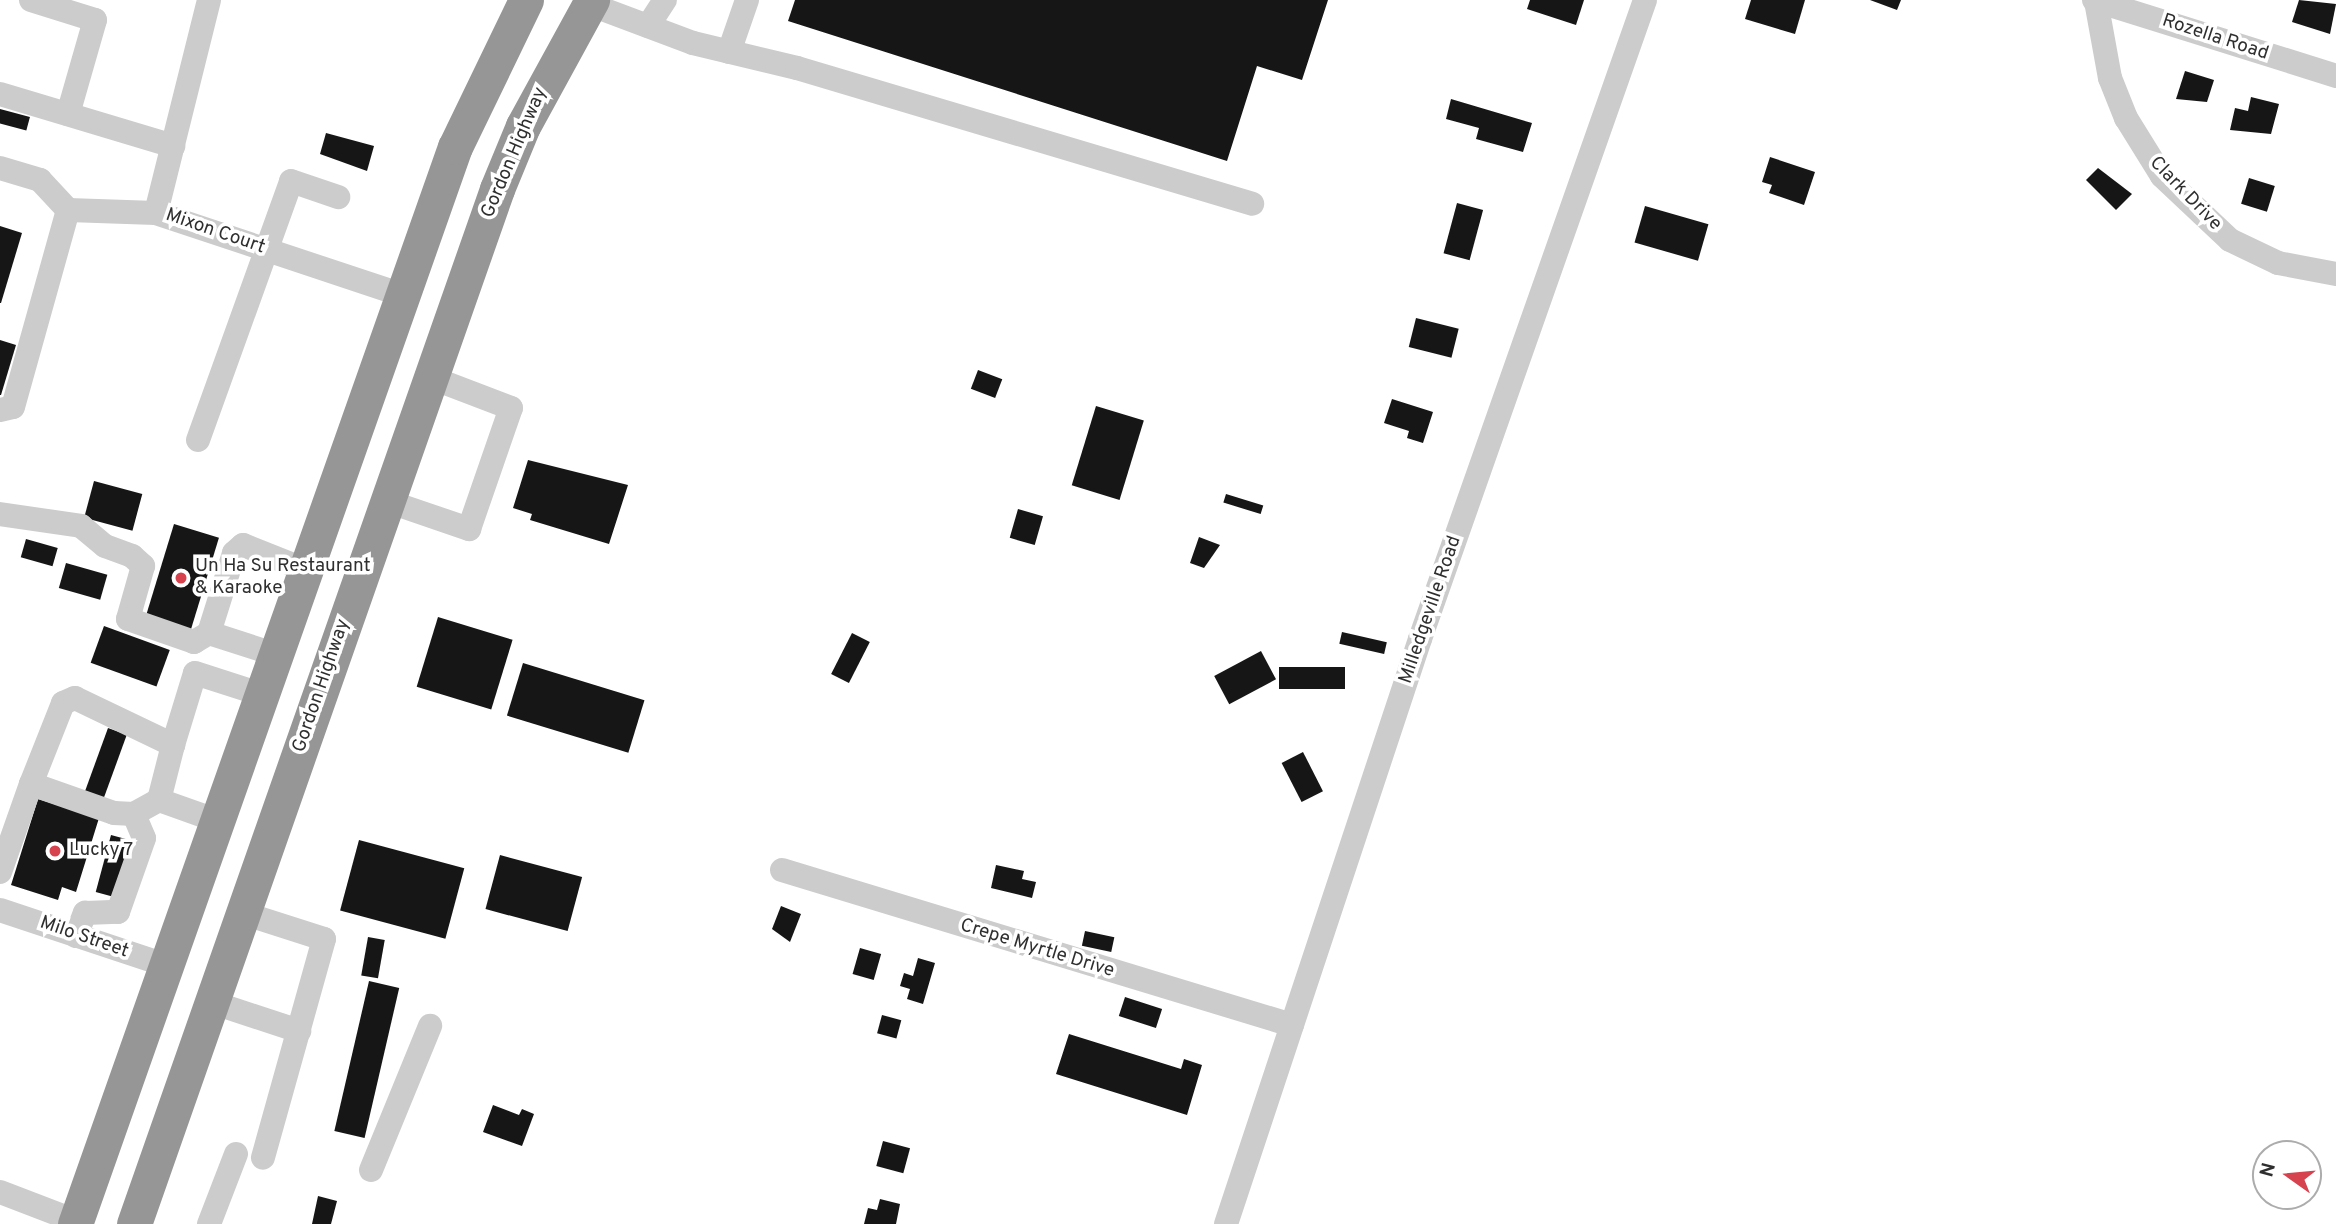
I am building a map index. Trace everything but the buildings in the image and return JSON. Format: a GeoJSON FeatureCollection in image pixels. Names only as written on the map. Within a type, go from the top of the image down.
{"type":"FeatureCollection","features":[{"type":"Feature","properties":{"kind":"highway"},"geometry":{"type":"LineString","coordinates":[[76,1223],[455,147],[526,0]]}},
{"type":"Feature","properties":{"kind":"highway","name":"Gordon Highway"},"geometry":{"type":"LineString","coordinates":[[134,1224],[430,377],[523,126],[591,2]]}},
{"type":"Feature","properties":{"kind":"street"},"geometry":{"type":"LineString","coordinates":[[31,0],[95,20],[68,114]]}},
{"type":"Feature","properties":{"kind":"street","name":"Mixon Court"},"geometry":{"type":"LineString","coordinates":[[209,0],[156,213],[401,295]]}},
{"type":"Feature","properties":{"kind":"street"},"geometry":{"type":"LineString","coordinates":[[648,26],[665,0]]}},
{"type":"Feature","properties":{"kind":"street"},"geometry":{"type":"LineString","coordinates":[[729,52],[747,0]]}},
{"type":"Feature","properties":{"kind":"street","name":"Milledgeville Road"},"geometry":{"type":"LineString","coordinates":[[1226,1224],[1420,639],[1645,0]]}},
{"type":"Feature","properties":{"kind":"street","name":"Rozella Road"},"geometry":{"type":"LineString","coordinates":[[2095,0],[2336,76]]}},
{"type":"Feature","properties":{"kind":"street","name":"Clark Drive"},"geometry":{"type":"LineString","coordinates":[[2095,0],[2110,78],[2126,118],[2162,176],[2230,240],[2278,263],[2336,275]]}},
{"type":"Feature","properties":{"kind":"street"},"geometry":{"type":"LineString","coordinates":[[591,2],[648,26],[729,52],[1252,204]]}},
{"type":"Feature","properties":{"kind":"street"},"geometry":{"type":"LineString","coordinates":[[0,94],[173,146]]}},
{"type":"Feature","properties":{"kind":"street"},"geometry":{"type":"LineString","coordinates":[[0,168],[40,180],[68,210],[156,213]]}},
{"type":"Feature","properties":{"kind":"street"},"geometry":{"type":"LineString","coordinates":[[198,440],[269,250],[291,181],[338,197]]}},
{"type":"Feature","properties":{"kind":"street"},"geometry":{"type":"LineString","coordinates":[[0,410],[13,407],[68,210]]}},
{"type":"Feature","properties":{"kind":"street"},"geometry":{"type":"LineString","coordinates":[[387,501],[469,529],[510,408],[430,377]]}},
{"type":"Feature","properties":{"kind":"street"},"geometry":{"type":"LineString","coordinates":[[0,514],[81,526],[143,566],[128,619],[194,642],[209,633],[234,553],[243,545],[306,570]]}},
{"type":"Feature","properties":{"kind":"street"},"geometry":{"type":"LineString","coordinates":[[209,633],[277,654]]}},
{"type":"Feature","properties":{"kind":"street"},"geometry":{"type":"LineString","coordinates":[[31,784],[114,813],[134,814],[159,800],[195,673],[262,695]]}},
{"type":"Feature","properties":{"kind":"street"},"geometry":{"type":"LineString","coordinates":[[0,872],[63,703],[75,698],[173,745]]}},
{"type":"Feature","properties":{"kind":"street"},"geometry":{"type":"LineString","coordinates":[[159,800],[218,821]]}},
{"type":"Feature","properties":{"kind":"street"},"geometry":{"type":"LineString","coordinates":[[76,936],[85,913],[118,912],[144,838],[134,814]]}},
{"type":"Feature","properties":{"kind":"street","name":"Crepe Myrtle Drive"},"geometry":{"type":"LineString","coordinates":[[782,870],[1292,1025]]}},
{"type":"Feature","properties":{"kind":"street","name":"Milo Street"},"geometry":{"type":"LineString","coordinates":[[0,910],[168,966]]}},
{"type":"Feature","properties":{"kind":"street"},"geometry":{"type":"LineString","coordinates":[[243,914],[324,939],[263,1158]]}},
{"type":"Feature","properties":{"kind":"street"},"geometry":{"type":"LineString","coordinates":[[211,1002],[299,1031]]}},
{"type":"Feature","properties":{"kind":"street"},"geometry":{"type":"LineString","coordinates":[[371,1170],[430,1026]]}},
{"type":"Feature","properties":{"kind":"street"},"geometry":{"type":"LineString","coordinates":[[209,1224],[236,1154]]}},
{"type":"Feature","properties":{"kind":"street"},"geometry":{"type":"LineString","coordinates":[[0,1192],[76,1223]]}},
{"type":"Feature","properties":{"kind":"place","name":"Un Ha Su Restaurant & Karaoke"},"geometry":{"type":"Point","coordinates":[181,578]}},
{"type":"Feature","properties":{"kind":"place","name":"Lucky 7"},"geometry":{"type":"Point","coordinates":[55,851]}}]}
